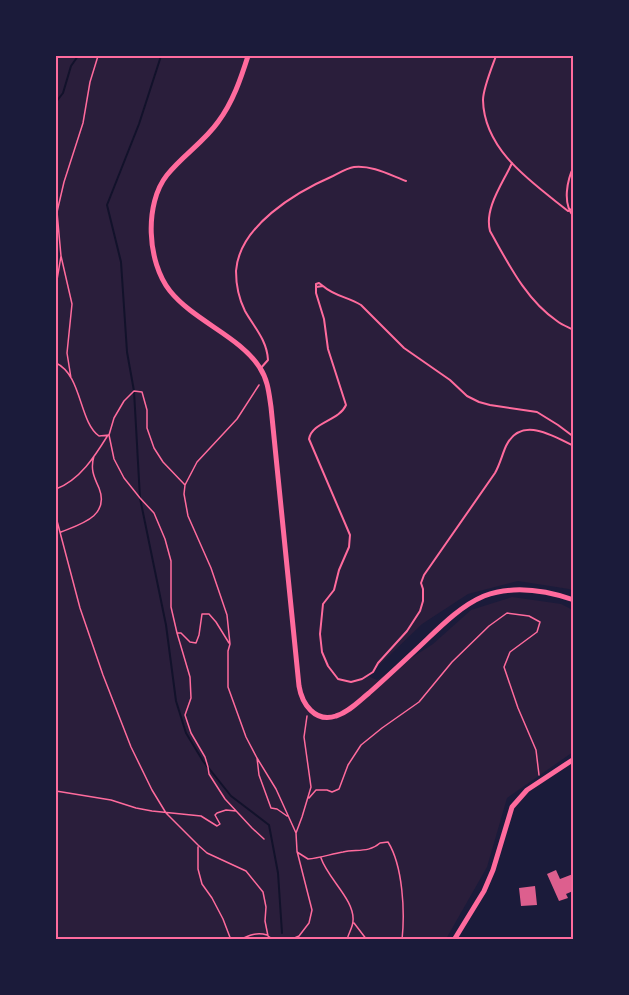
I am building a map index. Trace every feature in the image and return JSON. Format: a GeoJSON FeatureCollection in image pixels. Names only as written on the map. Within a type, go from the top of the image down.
{"type":"FeatureCollection","features":[{"type":"Feature","properties":{"kind":"street"},"geometry":{"type":"LineString","coordinates":[[248,56],[222,116],[161,184],[153,205],[152,238],[159,271],[171,292],[185,306],[247,353],[265,377],[272,407],[299,686],[304,704],[318,716],[337,716],[345,712],[376,687],[438,629],[484,596],[504,591],[531,590],[573,600]]}},
{"type":"Feature","properties":{"kind":"street"},"geometry":{"type":"LineString","coordinates":[[454,939],[484,891],[493,870],[512,807],[527,790],[573,759]]}},
{"type":"Feature","properties":{"kind":"lane"},"geometry":{"type":"LineString","coordinates":[[496,56],[483,99],[490,134],[521,174],[573,216]]}},
{"type":"Feature","properties":{"kind":"lane"},"geometry":{"type":"LineString","coordinates":[[512,163],[489,214],[490,231],[524,288],[556,321],[573,330]]}},
{"type":"Feature","properties":{"kind":"lane"},"geometry":{"type":"LineString","coordinates":[[568,211],[566,186],[573,166]]}},
{"type":"Feature","properties":{"kind":"lane"},"geometry":{"type":"LineString","coordinates":[[261,369],[268,360],[267,350],[238,295],[236,271],[240,252],[250,235],[287,201],[318,182],[353,167],[375,169],[406,181]]}},
{"type":"Feature","properties":{"kind":"lane"},"geometry":{"type":"LineString","coordinates":[[568,211],[573,208]]}},
{"type":"Feature","properties":{"kind":"lane"},"geometry":{"type":"LineString","coordinates":[[573,437],[537,412],[490,405],[467,396],[450,380],[405,348],[361,305],[333,294],[319,283],[316,284],[328,349],[346,405],[340,413],[314,429],[309,439],[350,535],[349,547],[339,570],[334,590],[323,604],[320,634],[322,652],[328,666],[338,679],[351,682],[362,679],[373,672],[378,663],[407,632],[420,611],[423,600],[421,583],[424,575],[495,473],[506,445],[512,437],[528,430],[539,430],[573,446]]}},
{"type":"Feature","properties":{"kind":"path"},"geometry":{"type":"LineString","coordinates":[[57,212],[83,123],[90,82],[98,56]]}},
{"type":"Feature","properties":{"kind":"path"},"geometry":{"type":"LineString","coordinates":[[56,208],[61,255],[72,304],[67,353],[71,378]]}},
{"type":"Feature","properties":{"kind":"path"},"geometry":{"type":"LineString","coordinates":[[56,286],[61,255]]}},
{"type":"Feature","properties":{"kind":"path"},"geometry":{"type":"LineString","coordinates":[[56,363],[59,363],[71,378],[93,432],[99,436],[109,435]]}},
{"type":"Feature","properties":{"kind":"path"},"geometry":{"type":"LineString","coordinates":[[265,377],[237,419],[198,462],[185,485],[184,494],[188,516],[212,568],[227,615],[230,644],[228,687],[246,737],[256,758],[276,789],[296,833]]}},
{"type":"Feature","properties":{"kind":"path"},"geometry":{"type":"LineString","coordinates":[[56,489],[72,479],[94,456],[109,435],[114,418],[124,401],[134,391],[142,392],[147,410],[147,428],[154,448],[163,462],[185,485]]}},
{"type":"Feature","properties":{"kind":"path"},"geometry":{"type":"LineString","coordinates":[[109,435],[114,459],[124,478],[154,513],[165,539],[171,561],[171,607],[190,677],[191,698],[185,715],[191,733],[205,757],[209,774],[225,799],[264,839]]}},
{"type":"Feature","properties":{"kind":"path"},"geometry":{"type":"LineString","coordinates":[[60,532],[80,525],[100,508],[102,498],[91,465],[94,456]]}},
{"type":"Feature","properties":{"kind":"path"},"geometry":{"type":"LineString","coordinates":[[56,517],[80,608],[103,675],[131,747],[152,790],[166,813],[198,845],[207,853],[246,871],[263,892],[268,936]]}},
{"type":"Feature","properties":{"kind":"path"},"geometry":{"type":"LineString","coordinates":[[309,798],[316,790],[332,792],[339,789],[348,765],[361,746],[419,702],[452,662],[489,626],[507,613],[529,616],[540,622],[537,632],[510,652],[504,667],[536,750],[540,781]]}},
{"type":"Feature","properties":{"kind":"path"},"geometry":{"type":"LineString","coordinates":[[177,633],[181,633],[190,642],[196,643],[202,614],[209,614],[230,644]]}},
{"type":"Feature","properties":{"kind":"path"},"geometry":{"type":"LineString","coordinates":[[290,939],[299,936],[309,923],[312,910],[297,851],[296,833],[309,798],[310,787],[304,737],[309,709]]}},
{"type":"Feature","properties":{"kind":"path"},"geometry":{"type":"LineString","coordinates":[[256,758],[259,775],[271,808],[287,816]]}},
{"type":"Feature","properties":{"kind":"path"},"geometry":{"type":"LineString","coordinates":[[56,791],[111,800],[136,808],[201,816],[217,826],[220,824],[215,815],[217,813],[226,810],[237,811]]}},
{"type":"Feature","properties":{"kind":"path"},"geometry":{"type":"LineString","coordinates":[[297,851],[308,859],[321,858],[345,851],[375,848],[380,843],[388,842],[397,863],[404,918],[402,939]]}},
{"type":"Feature","properties":{"kind":"path"},"geometry":{"type":"LineString","coordinates":[[198,845],[198,869],[201,884],[224,919],[231,939]]}},
{"type":"Feature","properties":{"kind":"path"},"geometry":{"type":"LineString","coordinates":[[321,858],[325,868],[351,905],[353,922],[347,939]]}},
{"type":"Feature","properties":{"kind":"path"},"geometry":{"type":"LineString","coordinates":[[353,922],[367,939]]}},
{"type":"Feature","properties":{"kind":"path"},"geometry":{"type":"LineString","coordinates":[[240,939],[261,933],[274,939]]}},
{"type":"Feature","properties":{"kind":"shaded area"},"geometry":{"type":"Polygon","coordinates":[[[56,56],[573,56],[573,591],[518,581],[468,594],[422,624],[368,676],[377,680],[433,644],[471,610],[512,597],[561,604],[573,610],[573,752],[507,798],[487,867],[446,939],[56,939],[56,56]]]}},
{"type":"Feature","properties":{"kind":"building"},"geometry":{"type":"Polygon","coordinates":[[[556,870],[560,879],[573,874],[573,891],[566,894],[568,898],[559,901],[547,874],[556,870]]]}},
{"type":"Feature","properties":{"kind":"building"},"geometry":{"type":"Polygon","coordinates":[[[535,886],[537,905],[521,906],[519,888],[535,886]]]}},
{"type":"Feature","properties":{"kind":"waterway"},"geometry":{"type":"LineString","coordinates":[[56,102],[63,93],[71,66],[78,56]]}},
{"type":"Feature","properties":{"kind":"waterway"},"geometry":{"type":"LineString","coordinates":[[161,56],[139,124],[107,205],[121,262],[127,352],[134,391],[140,498],[166,625],[176,701],[186,733],[203,761],[231,796],[269,825],[278,873],[282,933]]}}]}
